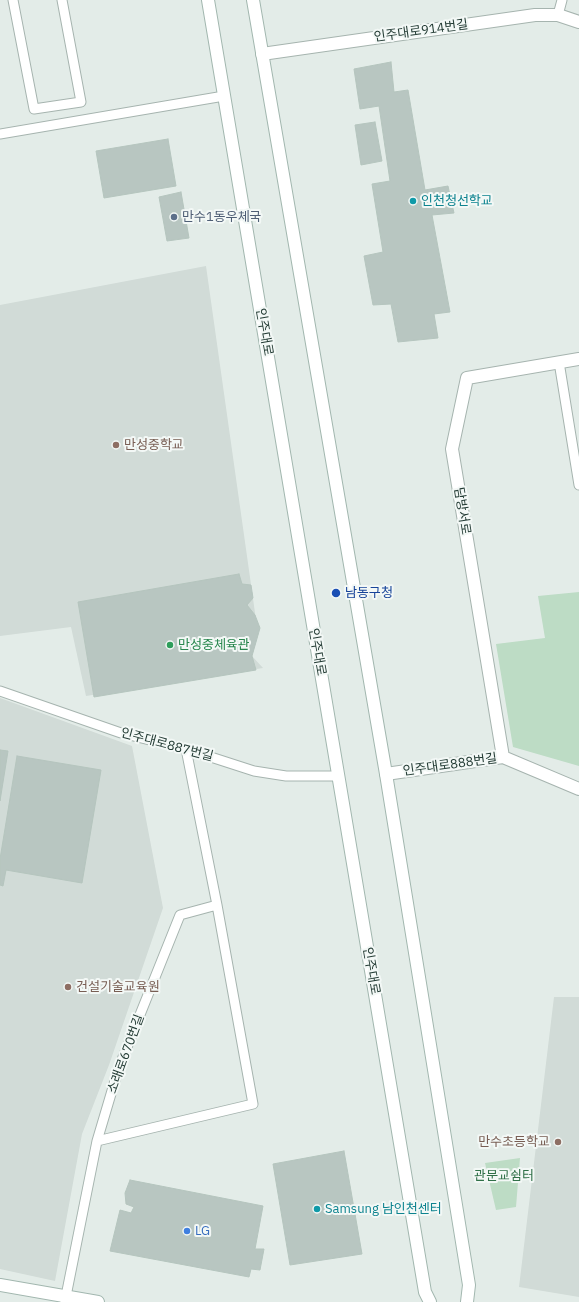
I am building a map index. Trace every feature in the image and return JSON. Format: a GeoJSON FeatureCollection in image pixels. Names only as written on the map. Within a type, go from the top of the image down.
{"type":"FeatureCollection","features":[{"type":"Feature","properties":{"kind":"main road","name":"인주대로"},"geometry":{"type":"LineString","coordinates":[[208,0],[425,1292],[430,1302]]}},
{"type":"Feature","properties":{"kind":"main road"},"geometry":{"type":"LineString","coordinates":[[253,0],[386,774],[469,1285],[467,1302]]}},
{"type":"Feature","properties":{"kind":"main road","name":"인주대로914번길"},"geometry":{"type":"LineString","coordinates":[[262,54],[535,15],[558,15],[579,22]]}},
{"type":"Feature","properties":{"kind":"main road","name":"담방서로"},"geometry":{"type":"LineString","coordinates":[[503,757],[452,449],[467,378],[579,359]]}},
{"type":"Feature","properties":{"kind":"main road","name":"인주대로888번길"},"geometry":{"type":"LineString","coordinates":[[386,774],[503,757],[579,789]]}},
{"type":"Feature","properties":{"kind":"main road"},"geometry":{"type":"LineString","coordinates":[[0,1285],[65,1299],[98,1302]]}},
{"type":"Feature","properties":{"kind":"lane"},"geometry":{"type":"LineString","coordinates":[[13,0],[34,108],[81,102],[62,0]]}},
{"type":"Feature","properties":{"kind":"lane"},"geometry":{"type":"LineString","coordinates":[[558,15],[562,0]]}},
{"type":"Feature","properties":{"kind":"lane"},"geometry":{"type":"LineString","coordinates":[[0,134],[224,96]]}},
{"type":"Feature","properties":{"kind":"lane"},"geometry":{"type":"LineString","coordinates":[[559,362],[579,485]]}},
{"type":"Feature","properties":{"kind":"lane","name":"인주대로887번길"},"geometry":{"type":"LineString","coordinates":[[0,691],[121,733],[186,749],[254,771],[286,776],[338,776]]}},
{"type":"Feature","properties":{"kind":"lane"},"geometry":{"type":"LineString","coordinates":[[97,1141],[253,1104],[217,905],[186,749]]}},
{"type":"Feature","properties":{"kind":"lane","name":"소래로670번길"},"geometry":{"type":"LineString","coordinates":[[65,1299],[97,1141],[119,1067],[180,915],[217,905]]}},
{"type":"Feature","properties":{"kind":"shaded area","name":"만성중학교"},"geometry":{"type":"Polygon","coordinates":[[[206,266],[258,634],[252,656],[263,668],[86,696],[71,627],[0,636],[0,305],[206,266]]]}},
{"type":"Feature","properties":{"kind":"shaded area","name":"건설기술교육원"},"geometry":{"type":"Polygon","coordinates":[[[0,698],[132,746],[163,908],[109,1065],[82,1134],[55,1281],[0,1269],[0,698]]]}},
{"type":"Feature","properties":{"kind":"shaded area","name":"만수초등학교"},"geometry":{"type":"Polygon","coordinates":[[[554,997],[579,997],[579,1297],[519,1287],[554,997]]]}},
{"type":"Feature","properties":{"kind":"green space"},"geometry":{"type":"Polygon","coordinates":[[[579,592],[579,766],[513,747],[496,644],[545,638],[538,596],[579,592]]]}},
{"type":"Feature","properties":{"kind":"green space","name":"관문교쉼터"},"geometry":{"type":"Polygon","coordinates":[[[520,1158],[516,1207],[496,1210],[485,1163],[520,1158]]]}},
{"type":"Feature","properties":{"kind":"building","name":"인천청선학교"},"geometry":{"type":"Polygon","coordinates":[[[391,62],[394,92],[408,90],[425,190],[448,186],[454,213],[432,215],[450,312],[434,314],[438,338],[398,342],[391,304],[373,305],[364,256],[383,252],[372,184],[390,181],[379,106],[360,109],[354,69],[391,62]]]}},
{"type":"Feature","properties":{"kind":"building"},"geometry":{"type":"Polygon","coordinates":[[[375,122],[382,161],[361,165],[355,125],[375,122]]]}},
{"type":"Feature","properties":{"kind":"building"},"geometry":{"type":"Polygon","coordinates":[[[168,139],[176,186],[104,198],[96,151],[168,139]]]}},
{"type":"Feature","properties":{"kind":"building","name":"만수1동우체국"},"geometry":{"type":"Polygon","coordinates":[[[181,192],[189,238],[167,241],[159,197],[181,192]]]}},
{"type":"Feature","properties":{"kind":"building","name":"만성중체육관"},"geometry":{"type":"Polygon","coordinates":[[[239,574],[242,584],[251,585],[253,598],[247,605],[255,615],[260,628],[252,656],[256,670],[94,697],[78,602],[239,574]]]}},
{"type":"Feature","properties":{"kind":"building"},"geometry":{"type":"Polygon","coordinates":[[[0,750],[8,751],[0,801],[0,750]]]}},
{"type":"Feature","properties":{"kind":"building"},"geometry":{"type":"Polygon","coordinates":[[[17,756],[101,770],[82,883],[6,870],[3,886],[0,885],[0,859],[17,756]]]}},
{"type":"Feature","properties":{"kind":"building","name":"Samsung 남인천센터"},"geometry":{"type":"Polygon","coordinates":[[[344,1151],[362,1254],[290,1265],[273,1164],[344,1151]]]}},
{"type":"Feature","properties":{"kind":"building","name":"LG"},"geometry":{"type":"Polygon","coordinates":[[[130,1180],[263,1206],[255,1249],[264,1249],[260,1270],[251,1269],[249,1277],[110,1251],[120,1210],[131,1213],[134,1207],[126,1204],[125,1193],[130,1180]]]}},
{"type":"Feature","properties":{"kind":"place","name":"인천청선학교"},"geometry":{"type":"Point","coordinates":[413,201]}},
{"type":"Feature","properties":{"kind":"place","name":"만수1동우체국"},"geometry":{"type":"Point","coordinates":[174,217]}},
{"type":"Feature","properties":{"kind":"place","name":"만성중학교"},"geometry":{"type":"Point","coordinates":[116,445]}},
{"type":"Feature","properties":{"kind":"place","name":"남동구청"},"geometry":{"type":"Point","coordinates":[336,593]}},
{"type":"Feature","properties":{"kind":"place","name":"만성중체육관"},"geometry":{"type":"Point","coordinates":[170,645]}},
{"type":"Feature","properties":{"kind":"place","name":"건설기술교육원"},"geometry":{"type":"Point","coordinates":[68,987]}},
{"type":"Feature","properties":{"kind":"place","name":"만수초등학교"},"geometry":{"type":"Point","coordinates":[558,1142]}},
{"type":"Feature","properties":{"kind":"place","name":"Samsung 남인천센터"},"geometry":{"type":"Point","coordinates":[317,1209]}},
{"type":"Feature","properties":{"kind":"place","name":"LG"},"geometry":{"type":"Point","coordinates":[187,1231]}}]}
